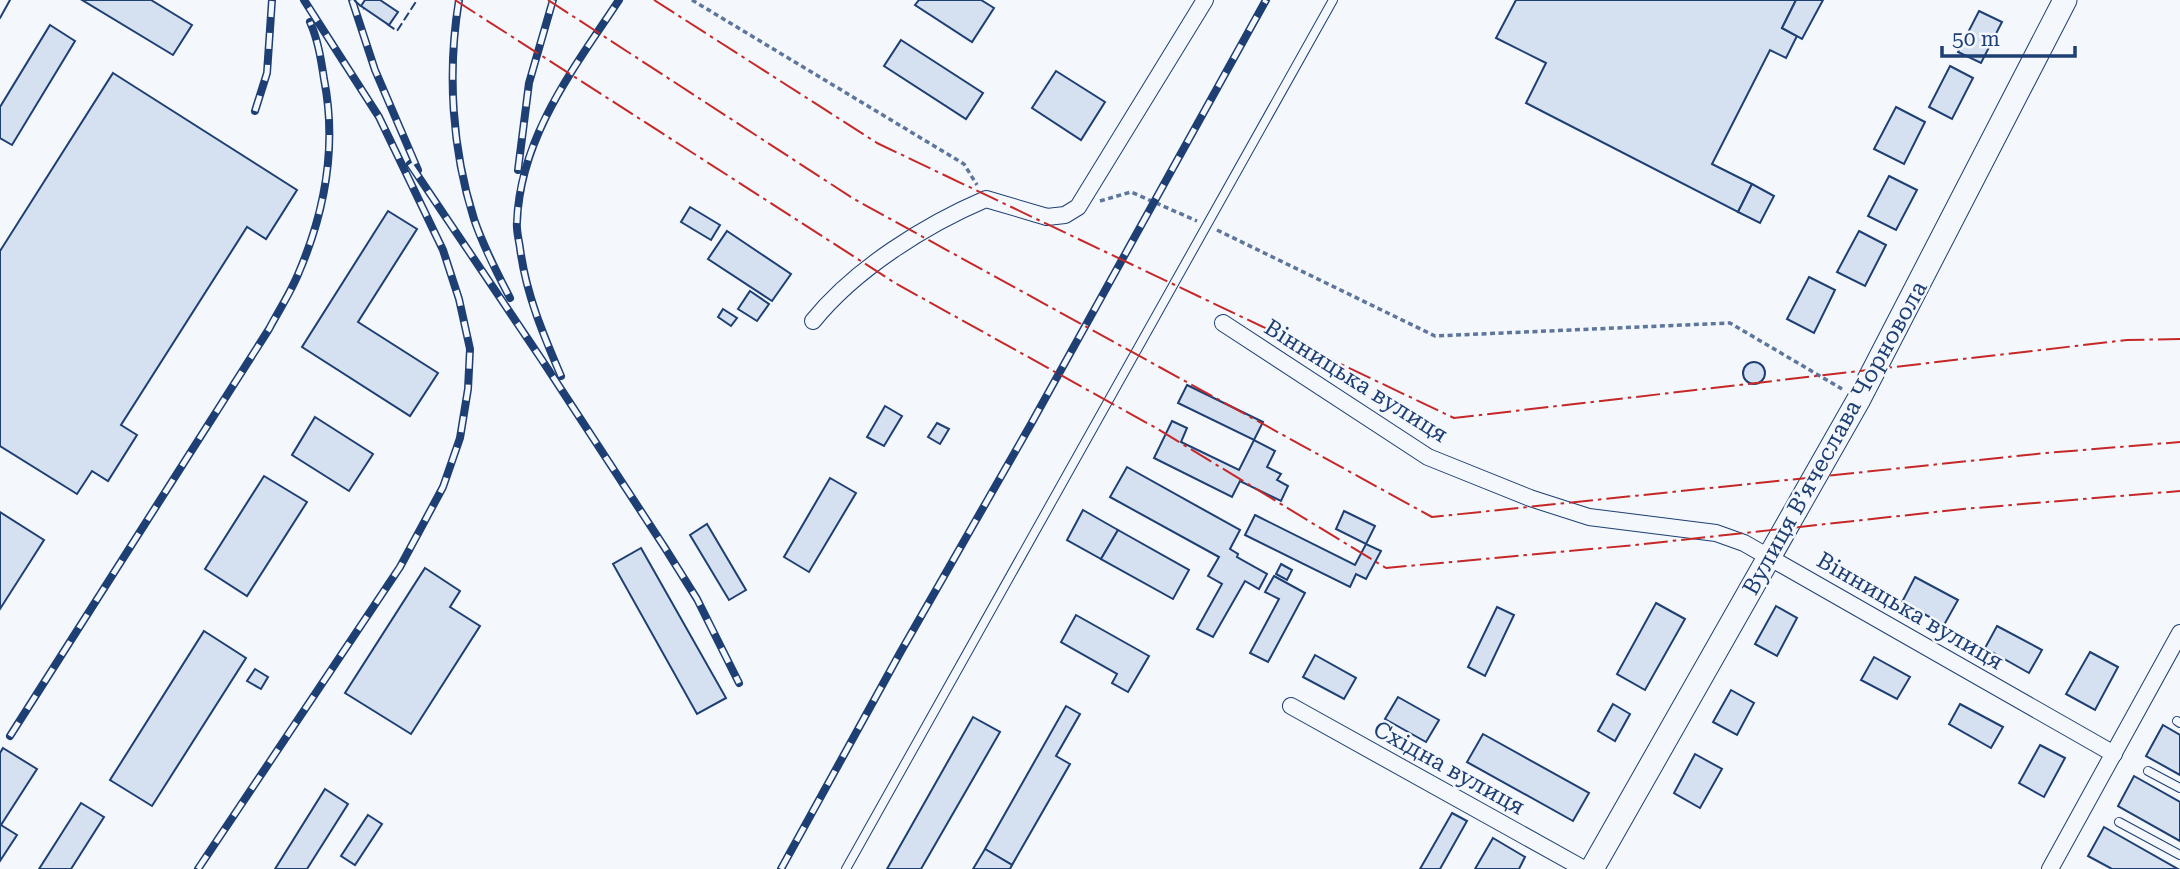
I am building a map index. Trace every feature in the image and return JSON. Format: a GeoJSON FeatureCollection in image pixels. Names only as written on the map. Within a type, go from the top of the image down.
{"type":"FeatureCollection","features":[{"type":"Feature","properties":{"kind":"street"},"geometry":{"type":"LineString","coordinates":[[813,321],[827,303],[889,252],[950,214],[986,198],[1047,217],[1065,215],[1078,207],[1205,0]]}},
{"type":"Feature","properties":{"kind":"street","name":"Вулиця Вʼячеслава Чорновола"},"geometry":{"type":"LineString","coordinates":[[1592,869],[1859,399],[2065,0]]}},
{"type":"Feature","properties":{"kind":"street","name":"Вінницька вулиця"},"geometry":{"type":"LineString","coordinates":[[1223,323],[1428,457],[1530,498],[1589,517],[1716,533],[1744,543],[2114,754]]}},
{"type":"Feature","properties":{"kind":"street"},"geometry":{"type":"LineString","coordinates":[[2050,869],[2180,633]]}},
{"type":"Feature","properties":{"kind":"street","name":"Східна вулиця"},"geometry":{"type":"LineString","coordinates":[[1291,706],[1584,869]]}},
{"type":"Feature","properties":{"kind":"lane"},"geometry":{"type":"LineString","coordinates":[[846,869],[1333,0]]}},
{"type":"Feature","properties":{"kind":"lane"},"geometry":{"type":"LineString","coordinates":[[2148,771],[2180,789]]}},
{"type":"Feature","properties":{"kind":"lane"},"geometry":{"type":"LineString","coordinates":[[2119,822],[2180,855]]}},
{"type":"Feature","properties":{"kind":"path"},"geometry":{"type":"LineString","coordinates":[[692,0],[964,164],[986,198]]}},
{"type":"Feature","properties":{"kind":"path"},"geometry":{"type":"LineString","coordinates":[[1078,207],[1131,192],[1206,225],[1435,336],[1730,323],[1859,399]]}},
{"type":"Feature","properties":{"kind":"building"},"geometry":{"type":"Polygon","coordinates":[[[82,0],[151,0],[192,25],[173,55],[82,0]]]}},
{"type":"Feature","properties":{"kind":"building"},"geometry":{"type":"Polygon","coordinates":[[[365,0],[380,0],[398,12],[389,25],[361,6],[365,0]]]}},
{"type":"Feature","properties":{"kind":"building"},"geometry":{"type":"Polygon","coordinates":[[[919,0],[981,0],[994,8],[972,42],[915,5],[919,0]]]}},
{"type":"Feature","properties":{"kind":"building"},"geometry":{"type":"Polygon","coordinates":[[[1516,0],[1796,0],[1782,28],[1797,36],[1786,58],[1770,50],[1712,164],[1752,184],[1738,212],[1526,103],[1546,63],[1496,38],[1516,0]]]}},
{"type":"Feature","properties":{"kind":"building"},"geometry":{"type":"Polygon","coordinates":[[[1796,0],[1823,0],[1802,39],[1782,28],[1796,0]]]}},
{"type":"Feature","properties":{"kind":"building"},"geometry":{"type":"Polygon","coordinates":[[[1979,11],[2002,22],[1981,63],[1958,52],[1979,11]]]}},
{"type":"Feature","properties":{"kind":"building"},"geometry":{"type":"Polygon","coordinates":[[[50,25],[75,41],[12,145],[0,138],[0,107],[50,25]]]}},
{"type":"Feature","properties":{"kind":"building"},"geometry":{"type":"Polygon","coordinates":[[[901,40],[983,93],[966,119],[884,66],[901,40]]]}},
{"type":"Feature","properties":{"kind":"building"},"geometry":{"type":"Polygon","coordinates":[[[1950,66],[1973,78],[1952,119],[1929,107],[1950,66]]]}},
{"type":"Feature","properties":{"kind":"building"},"geometry":{"type":"Polygon","coordinates":[[[1056,71],[1105,102],[1081,140],[1032,108],[1056,71]]]}},
{"type":"Feature","properties":{"kind":"building"},"geometry":{"type":"Polygon","coordinates":[[[113,73],[297,190],[266,239],[247,227],[121,425],[137,435],[108,481],[92,471],[77,494],[0,446],[0,251],[113,73]]]}},
{"type":"Feature","properties":{"kind":"building"},"geometry":{"type":"Polygon","coordinates":[[[1896,107],[1925,122],[1904,164],[1874,149],[1896,107]]]}},
{"type":"Feature","properties":{"kind":"building"},"geometry":{"type":"Polygon","coordinates":[[[1889,176],[1917,190],[1896,230],[1868,216],[1889,176]]]}},
{"type":"Feature","properties":{"kind":"building"},"geometry":{"type":"Polygon","coordinates":[[[1752,184],[1774,196],[1760,223],[1738,212],[1752,184]]]}},
{"type":"Feature","properties":{"kind":"building"},"geometry":{"type":"Polygon","coordinates":[[[690,207],[720,225],[711,240],[681,222],[690,207]]]}},
{"type":"Feature","properties":{"kind":"building"},"geometry":{"type":"Polygon","coordinates":[[[388,211],[417,229],[358,322],[438,373],[410,416],[302,347],[388,211]]]}},
{"type":"Feature","properties":{"kind":"building"},"geometry":{"type":"Polygon","coordinates":[[[727,231],[791,274],[772,301],[708,259],[727,231]]]}},
{"type":"Feature","properties":{"kind":"building"},"geometry":{"type":"Polygon","coordinates":[[[1859,231],[1886,245],[1865,286],[1837,272],[1859,231]]]}},
{"type":"Feature","properties":{"kind":"building"},"geometry":{"type":"Polygon","coordinates":[[[1809,277],[1835,290],[1814,333],[1787,319],[1809,277]]]}},
{"type":"Feature","properties":{"kind":"building"},"geometry":{"type":"Polygon","coordinates":[[[750,291],[769,304],[757,321],[738,309],[750,291]]]}},
{"type":"Feature","properties":{"kind":"building"},"geometry":{"type":"Polygon","coordinates":[[[723,309],[737,318],[731,326],[718,317],[723,309]]]}},
{"type":"Feature","properties":{"kind":"building"},"geometry":{"type":"Polygon","coordinates":[[[1754,362],[1764,369],[1765,373],[1758,383],[1754,384],[1744,377],[1743,373],[1750,363],[1754,362]]]}},
{"type":"Feature","properties":{"kind":"building"},"geometry":{"type":"Polygon","coordinates":[[[1187,385],[1263,422],[1254,440],[1178,403],[1187,385]]]}},
{"type":"Feature","properties":{"kind":"building"},"geometry":{"type":"Polygon","coordinates":[[[885,406],[902,416],[884,446],[867,437],[885,406]]]}},
{"type":"Feature","properties":{"kind":"building"},"geometry":{"type":"Polygon","coordinates":[[[315,417],[373,454],[349,491],[292,455],[315,417]]]}},
{"type":"Feature","properties":{"kind":"building"},"geometry":{"type":"Polygon","coordinates":[[[1172,421],[1187,428],[1181,442],[1239,470],[1254,440],[1275,451],[1267,467],[1281,474],[1277,480],[1288,486],[1281,501],[1240,481],[1232,497],[1154,458],[1172,421]]]}},
{"type":"Feature","properties":{"kind":"building"},"geometry":{"type":"Polygon","coordinates":[[[937,423],[949,429],[940,444],[928,437],[937,423]]]}},
{"type":"Feature","properties":{"kind":"building"},"geometry":{"type":"Polygon","coordinates":[[[1127,467],[1240,530],[1230,549],[1238,554],[1237,557],[1267,574],[1259,589],[1245,581],[1213,637],[1197,629],[1222,584],[1208,576],[1219,557],[1110,497],[1127,467]]]}},
{"type":"Feature","properties":{"kind":"building"},"geometry":{"type":"Polygon","coordinates":[[[264,476],[307,502],[247,596],[205,569],[264,476]]]}},
{"type":"Feature","properties":{"kind":"building"},"geometry":{"type":"Polygon","coordinates":[[[830,478],[856,493],[809,572],[784,557],[830,478]]]}},
{"type":"Feature","properties":{"kind":"building"},"geometry":{"type":"Polygon","coordinates":[[[1083,510],[1118,530],[1101,559],[1067,540],[1083,510]]]}},
{"type":"Feature","properties":{"kind":"building"},"geometry":{"type":"Polygon","coordinates":[[[1344,511],[1375,526],[1366,544],[1336,529],[1344,511]]]}},
{"type":"Feature","properties":{"kind":"building"},"geometry":{"type":"Polygon","coordinates":[[[0,512],[44,540],[0,609],[0,512]]]}},
{"type":"Feature","properties":{"kind":"building"},"geometry":{"type":"Polygon","coordinates":[[[1255,515],[1355,565],[1366,544],[1381,551],[1366,579],[1356,574],[1350,587],[1245,535],[1255,515]]]}},
{"type":"Feature","properties":{"kind":"building"},"geometry":{"type":"Polygon","coordinates":[[[707,524],[746,590],[729,600],[690,535],[707,524]]]}},
{"type":"Feature","properties":{"kind":"building"},"geometry":{"type":"Polygon","coordinates":[[[1118,530],[1189,570],[1173,599],[1101,559],[1118,530]]]}},
{"type":"Feature","properties":{"kind":"building"},"geometry":{"type":"Polygon","coordinates":[[[641,548],[726,698],[697,714],[613,564],[641,548]]]}},
{"type":"Feature","properties":{"kind":"building"},"geometry":{"type":"Polygon","coordinates":[[[1281,564],[1292,570],[1287,580],[1276,574],[1281,564]]]}},
{"type":"Feature","properties":{"kind":"building"},"geometry":{"type":"Polygon","coordinates":[[[425,568],[460,591],[450,607],[480,626],[411,734],[345,693],[425,568]]]}},
{"type":"Feature","properties":{"kind":"building"},"geometry":{"type":"Polygon","coordinates":[[[1274,576],[1305,593],[1268,662],[1250,653],[1279,599],[1265,592],[1274,576]]]}},
{"type":"Feature","properties":{"kind":"building"},"geometry":{"type":"Polygon","coordinates":[[[1915,577],[1958,600],[1944,625],[1902,602],[1915,577]]]}},
{"type":"Feature","properties":{"kind":"building"},"geometry":{"type":"Polygon","coordinates":[[[1656,603],[1685,619],[1645,690],[1617,674],[1656,603]]]}},
{"type":"Feature","properties":{"kind":"building"},"geometry":{"type":"Polygon","coordinates":[[[1776,606],[1797,618],[1777,656],[1755,644],[1776,606]]]}},
{"type":"Feature","properties":{"kind":"building"},"geometry":{"type":"Polygon","coordinates":[[[1497,607],[1514,615],[1485,676],[1468,667],[1497,607]]]}},
{"type":"Feature","properties":{"kind":"building"},"geometry":{"type":"Polygon","coordinates":[[[1076,615],[1149,656],[1128,692],[1112,683],[1117,674],[1061,642],[1076,615]]]}},
{"type":"Feature","properties":{"kind":"building"},"geometry":{"type":"Polygon","coordinates":[[[1997,626],[2042,650],[2029,673],[1985,648],[1997,626]]]}},
{"type":"Feature","properties":{"kind":"building"},"geometry":{"type":"Polygon","coordinates":[[[204,631],[246,658],[152,806],[110,780],[204,631]]]}},
{"type":"Feature","properties":{"kind":"building"},"geometry":{"type":"Polygon","coordinates":[[[2090,652],[2118,667],[2095,710],[2066,694],[2090,652]]]}},
{"type":"Feature","properties":{"kind":"building"},"geometry":{"type":"Polygon","coordinates":[[[1315,655],[1356,678],[1344,699],[1303,677],[1315,655]]]}},
{"type":"Feature","properties":{"kind":"building"},"geometry":{"type":"Polygon","coordinates":[[[1874,657],[1910,677],[1897,699],[1861,680],[1874,657]]]}},
{"type":"Feature","properties":{"kind":"building"},"geometry":{"type":"Polygon","coordinates":[[[255,669],[268,677],[261,689],[247,681],[255,669]]]}},
{"type":"Feature","properties":{"kind":"building"},"geometry":{"type":"Polygon","coordinates":[[[1731,690],[1754,703],[1737,735],[1713,722],[1731,690]]]}},
{"type":"Feature","properties":{"kind":"building"},"geometry":{"type":"Polygon","coordinates":[[[1398,697],[1439,720],[1426,742],[1385,719],[1398,697]]]}},
{"type":"Feature","properties":{"kind":"building"},"geometry":{"type":"Polygon","coordinates":[[[1613,704],[1630,714],[1615,741],[1598,731],[1613,704]]]}},
{"type":"Feature","properties":{"kind":"building"},"geometry":{"type":"Polygon","coordinates":[[[1960,704],[2003,727],[1991,748],[1949,724],[1960,704]]]}},
{"type":"Feature","properties":{"kind":"building"},"geometry":{"type":"Polygon","coordinates":[[[1066,706],[1080,714],[1056,756],[1070,764],[1012,865],[985,849],[1066,706]]]}},
{"type":"Feature","properties":{"kind":"building"},"geometry":{"type":"Polygon","coordinates":[[[973,717],[1000,732],[921,869],[887,869],[973,717]]]}},
{"type":"Feature","properties":{"kind":"building"},"geometry":{"type":"Polygon","coordinates":[[[2163,725],[2180,735],[2180,775],[2146,756],[2163,725]]]}},
{"type":"Feature","properties":{"kind":"building"},"geometry":{"type":"Polygon","coordinates":[[[1483,734],[1589,793],[1573,821],[1467,762],[1483,734]]]}},
{"type":"Feature","properties":{"kind":"building"},"geometry":{"type":"Polygon","coordinates":[[[2040,745],[2065,758],[2044,797],[2019,783],[2040,745]]]}},
{"type":"Feature","properties":{"kind":"building"},"geometry":{"type":"Polygon","coordinates":[[[3,748],[37,769],[1,825],[17,835],[0,861],[0,753],[3,748]]]}},
{"type":"Feature","properties":{"kind":"building"},"geometry":{"type":"Polygon","coordinates":[[[1695,754],[1722,769],[1700,808],[1674,793],[1695,754]]]}},
{"type":"Feature","properties":{"kind":"building"},"geometry":{"type":"Polygon","coordinates":[[[2134,776],[2180,802],[2180,841],[2118,806],[2134,776]]]}},
{"type":"Feature","properties":{"kind":"building"},"geometry":{"type":"Polygon","coordinates":[[[325,789],[348,804],[307,869],[275,869],[325,789]]]}},
{"type":"Feature","properties":{"kind":"building"},"geometry":{"type":"Polygon","coordinates":[[[81,803],[104,817],[71,869],[39,869],[81,803]]]}},
{"type":"Feature","properties":{"kind":"building"},"geometry":{"type":"Polygon","coordinates":[[[1452,813],[1467,821],[1440,869],[1420,869],[1452,813]]]}},
{"type":"Feature","properties":{"kind":"building"},"geometry":{"type":"Polygon","coordinates":[[[368,815],[382,824],[355,865],[341,856],[368,815]]]}},
{"type":"Feature","properties":{"kind":"building"},"geometry":{"type":"Polygon","coordinates":[[[2104,827],[2178,869],[2112,869],[2088,856],[2104,827]]]}},
{"type":"Feature","properties":{"kind":"building"},"geometry":{"type":"Polygon","coordinates":[[[1493,838],[1525,857],[1519,869],[1475,869],[1493,838]]]}},
{"type":"Feature","properties":{"kind":"building"},"geometry":{"type":"Polygon","coordinates":[[[985,849],[1012,865],[1010,869],[973,869],[985,849]]]}},
{"type":"Feature","properties":{"kind":"tram line"},"geometry":{"type":"LineString","coordinates":[[0,18],[10,0]]}},
{"type":"Feature","properties":{"kind":"railway"},"geometry":{"type":"LineString","coordinates":[[255,111],[267,73],[272,0]]}},
{"type":"Feature","properties":{"kind":"railway"},"geometry":{"type":"LineString","coordinates":[[198,869],[400,567],[443,487],[460,438],[468,389],[470,349],[459,299],[443,250],[379,117],[304,0]]}},
{"type":"Feature","properties":{"kind":"railway"},"geometry":{"type":"LineString","coordinates":[[352,0],[375,70],[418,170]]}},
{"type":"Feature","properties":{"kind":"railway"},"geometry":{"type":"LineString","coordinates":[[459,0],[453,55],[456,138],[467,193],[478,229],[510,298]]}},
{"type":"Feature","properties":{"kind":"railway"},"geometry":{"type":"LineString","coordinates":[[518,170],[529,83],[553,0]]}},
{"type":"Feature","properties":{"kind":"railway"},"geometry":{"type":"LineString","coordinates":[[561,376],[526,282],[517,225],[520,191],[528,161],[552,105],[619,0]]}},
{"type":"Feature","properties":{"kind":"railway"},"geometry":{"type":"LineString","coordinates":[[781,869],[1266,0]]}},
{"type":"Feature","properties":{"kind":"railway"},"geometry":{"type":"LineString","coordinates":[[10,736],[269,329],[299,272],[322,202],[329,153],[328,104],[319,50],[310,22]]}},
{"type":"Feature","properties":{"kind":"railway"},"geometry":{"type":"LineString","coordinates":[[410,164],[665,548],[697,599],[739,683]]}},
{"type":"Feature","properties":{"kind":"fence"},"geometry":{"type":"LineString","coordinates":[[354,0],[364,9]]}},
{"type":"Feature","properties":{"kind":"fence"},"geometry":{"type":"LineString","coordinates":[[387,24],[397,31],[417,0]]}},
{"type":"Feature","properties":{"kind":"power"},"geometry":{"type":"LineString","coordinates":[[455,0],[895,283],[1156,428],[1386,568],[1635,545],[1963,509],[2180,491]]}},
{"type":"Feature","properties":{"kind":"power"},"geometry":{"type":"LineString","coordinates":[[548,0],[854,199],[1432,517],[2046,453],[2180,442]]}},
{"type":"Feature","properties":{"kind":"power"},"geometry":{"type":"LineString","coordinates":[[654,0],[877,143],[1454,418],[2127,340],[2180,339]]}}]}
